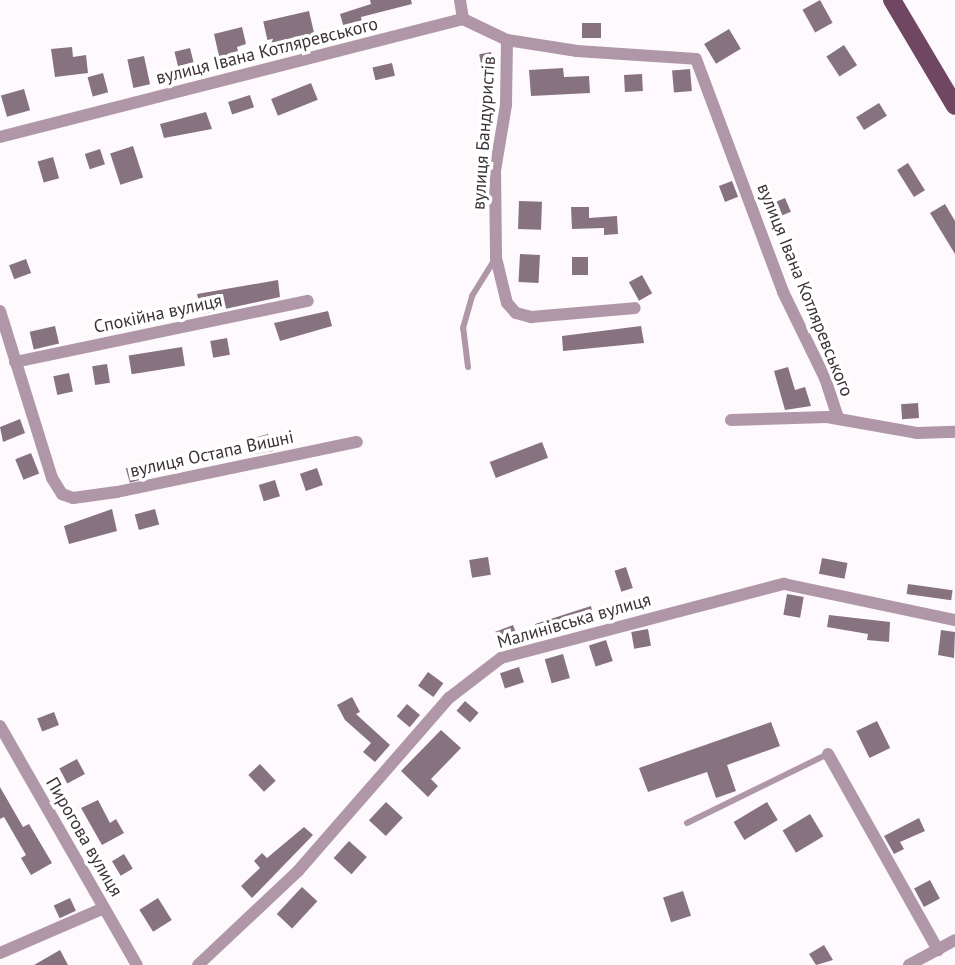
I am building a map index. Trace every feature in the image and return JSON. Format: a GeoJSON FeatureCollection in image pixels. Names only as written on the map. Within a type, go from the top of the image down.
{"type":"FeatureCollection","features":[{"type":"Feature","properties":{"kind":"main road"},"geometry":{"type":"LineString","coordinates":[[892,0],[955,106]]}},
{"type":"Feature","properties":{"kind":"street"},"geometry":{"type":"LineString","coordinates":[[460,0],[463,19]]}},
{"type":"Feature","properties":{"kind":"street","name":"вулиця Івана Котляревського"},"geometry":{"type":"LineString","coordinates":[[0,137],[463,19],[507,40],[577,51],[696,58],[701,63],[783,292],[825,378],[838,418]]}},
{"type":"Feature","properties":{"kind":"street","name":"вулиця Бандуристів"},"geometry":{"type":"LineString","coordinates":[[507,40],[506,105],[495,171],[496,258],[500,286],[516,313],[552,317],[635,308]]}},
{"type":"Feature","properties":{"kind":"street","name":"Спокійна вулиця"},"geometry":{"type":"LineString","coordinates":[[15,362],[308,301]]}},
{"type":"Feature","properties":{"kind":"street"},"geometry":{"type":"LineString","coordinates":[[0,310],[15,362]]}},
{"type":"Feature","properties":{"kind":"street","name":"вулиця Остапа Вишні"},"geometry":{"type":"LineString","coordinates":[[15,362],[52,478],[62,494],[73,498],[357,442]]}},
{"type":"Feature","properties":{"kind":"street"},"geometry":{"type":"LineString","coordinates":[[731,420],[838,418],[918,433],[955,432]]}},
{"type":"Feature","properties":{"kind":"street","name":"Малинівська вулиця"},"geometry":{"type":"LineString","coordinates":[[198,965],[298,871],[449,698],[501,658],[784,584],[955,620]]}},
{"type":"Feature","properties":{"kind":"street","name":"Пирогова вулиця"},"geometry":{"type":"LineString","coordinates":[[0,726],[137,965]]}},
{"type":"Feature","properties":{"kind":"street"},"geometry":{"type":"LineString","coordinates":[[828,754],[938,950]]}},
{"type":"Feature","properties":{"kind":"street"},"geometry":{"type":"LineString","coordinates":[[0,953],[104,908]]}},
{"type":"Feature","properties":{"kind":"street"},"geometry":{"type":"LineString","coordinates":[[909,965],[955,940]]}},
{"type":"Feature","properties":{"kind":"lane"},"geometry":{"type":"LineString","coordinates":[[468,368],[463,328],[472,296],[496,258]]}},
{"type":"Feature","properties":{"kind":"lane"},"geometry":{"type":"LineString","coordinates":[[687,823],[828,754]]}},
{"type":"Feature","properties":{"kind":"building"},"geometry":{"type":"Polygon","coordinates":[[[370,0],[411,0],[412,4],[361,17],[362,23],[344,28],[340,14],[371,4],[370,0]]]}},
{"type":"Feature","properties":{"kind":"building"},"geometry":{"type":"Polygon","coordinates":[[[820,0],[833,23],[815,32],[803,10],[820,0]]]}},
{"type":"Feature","properties":{"kind":"building"},"geometry":{"type":"Polygon","coordinates":[[[309,11],[315,36],[269,47],[263,22],[309,11]]]}},
{"type":"Feature","properties":{"kind":"building"},"geometry":{"type":"Polygon","coordinates":[[[582,23],[601,23],[601,38],[582,38],[582,23]]]}},
{"type":"Feature","properties":{"kind":"building"},"geometry":{"type":"Polygon","coordinates":[[[242,27],[246,44],[237,47],[240,61],[221,65],[214,34],[242,27]]]}},
{"type":"Feature","properties":{"kind":"building"},"geometry":{"type":"Polygon","coordinates":[[[729,29],[741,49],[716,64],[704,44],[729,29]]]}},
{"type":"Feature","properties":{"kind":"building"},"geometry":{"type":"Polygon","coordinates":[[[844,45],[857,65],[839,77],[826,56],[844,45]]]}},
{"type":"Feature","properties":{"kind":"building"},"geometry":{"type":"Polygon","coordinates":[[[72,47],[73,57],[86,55],[88,73],[55,77],[51,49],[72,47]]]}},
{"type":"Feature","properties":{"kind":"building"},"geometry":{"type":"Polygon","coordinates":[[[190,48],[194,64],[178,67],[174,52],[190,48]]]}},
{"type":"Feature","properties":{"kind":"building"},"geometry":{"type":"Polygon","coordinates":[[[491,52],[495,72],[483,74],[479,54],[491,52]]]}},
{"type":"Feature","properties":{"kind":"building"},"geometry":{"type":"Polygon","coordinates":[[[144,56],[150,84],[133,88],[127,60],[144,56]]]}},
{"type":"Feature","properties":{"kind":"building"},"geometry":{"type":"Polygon","coordinates":[[[392,63],[395,76],[375,80],[373,67],[392,63]]]}},
{"type":"Feature","properties":{"kind":"building"},"geometry":{"type":"Polygon","coordinates":[[[563,68],[564,77],[589,76],[590,93],[531,96],[529,70],[563,68]]]}},
{"type":"Feature","properties":{"kind":"building"},"geometry":{"type":"Polygon","coordinates":[[[690,69],[692,91],[674,92],[672,71],[690,69]]]}},
{"type":"Feature","properties":{"kind":"building"},"geometry":{"type":"Polygon","coordinates":[[[103,73],[108,92],[93,96],[88,77],[103,73]]]}},
{"type":"Feature","properties":{"kind":"building"},"geometry":{"type":"Polygon","coordinates":[[[642,74],[643,91],[625,92],[624,75],[642,74]]]}},
{"type":"Feature","properties":{"kind":"building"},"geometry":{"type":"Polygon","coordinates":[[[311,83],[318,100],[278,116],[271,99],[311,83]]]}},
{"type":"Feature","properties":{"kind":"building"},"geometry":{"type":"Polygon","coordinates":[[[24,89],[30,110],[7,117],[1,96],[24,89]]]}},
{"type":"Feature","properties":{"kind":"building"},"geometry":{"type":"Polygon","coordinates":[[[250,95],[254,107],[232,114],[228,102],[250,95]]]}},
{"type":"Feature","properties":{"kind":"building"},"geometry":{"type":"Polygon","coordinates":[[[879,103],[887,116],[864,130],[856,117],[879,103]]]}},
{"type":"Feature","properties":{"kind":"building"},"geometry":{"type":"Polygon","coordinates":[[[206,112],[212,129],[164,138],[160,124],[206,112]]]}},
{"type":"Feature","properties":{"kind":"building"},"geometry":{"type":"Polygon","coordinates":[[[133,146],[143,177],[120,185],[110,153],[133,146]]]}},
{"type":"Feature","properties":{"kind":"building"},"geometry":{"type":"Polygon","coordinates":[[[100,149],[105,164],[90,169],[85,154],[100,149]]]}},
{"type":"Feature","properties":{"kind":"building"},"geometry":{"type":"Polygon","coordinates":[[[53,157],[59,178],[44,183],[38,161],[53,157]]]}},
{"type":"Feature","properties":{"kind":"building"},"geometry":{"type":"Polygon","coordinates":[[[908,163],[925,190],[914,197],[897,170],[908,163]]]}},
{"type":"Feature","properties":{"kind":"building"},"geometry":{"type":"Polygon","coordinates":[[[732,181],[738,197],[725,202],[719,186],[732,181]]]}},
{"type":"Feature","properties":{"kind":"building"},"geometry":{"type":"Polygon","coordinates":[[[785,198],[791,212],[774,219],[768,205],[785,198]]]}},
{"type":"Feature","properties":{"kind":"building"},"geometry":{"type":"Polygon","coordinates":[[[519,201],[542,202],[541,230],[518,229],[519,201]]]}},
{"type":"Feature","properties":{"kind":"building"},"geometry":{"type":"Polygon","coordinates":[[[945,204],[955,221],[955,254],[930,213],[945,204]]]}},
{"type":"Feature","properties":{"kind":"building"},"geometry":{"type":"Polygon","coordinates":[[[571,207],[589,207],[589,218],[617,216],[618,234],[604,235],[604,228],[572,229],[571,207]]]}},
{"type":"Feature","properties":{"kind":"building"},"geometry":{"type":"Polygon","coordinates":[[[520,254],[540,255],[539,283],[519,282],[520,254]]]}},
{"type":"Feature","properties":{"kind":"building"},"geometry":{"type":"Polygon","coordinates":[[[572,257],[588,257],[588,275],[572,275],[572,257]]]}},
{"type":"Feature","properties":{"kind":"building"},"geometry":{"type":"Polygon","coordinates":[[[26,259],[31,273],[14,279],[9,265],[26,259]]]}},
{"type":"Feature","properties":{"kind":"building"},"geometry":{"type":"Polygon","coordinates":[[[642,275],[652,293],[639,301],[629,282],[642,275]]]}},
{"type":"Feature","properties":{"kind":"building"},"geometry":{"type":"Polygon","coordinates":[[[278,280],[280,297],[202,314],[197,294],[278,280]]]}},
{"type":"Feature","properties":{"kind":"building"},"geometry":{"type":"Polygon","coordinates":[[[328,311],[332,326],[280,341],[274,323],[328,311]]]}},
{"type":"Feature","properties":{"kind":"building"},"geometry":{"type":"Polygon","coordinates":[[[55,326],[59,344],[34,349],[30,332],[55,326]]]}},
{"type":"Feature","properties":{"kind":"building"},"geometry":{"type":"Polygon","coordinates":[[[641,326],[644,343],[563,351],[562,336],[641,326]]]}},
{"type":"Feature","properties":{"kind":"building"},"geometry":{"type":"Polygon","coordinates":[[[227,338],[230,355],[213,358],[210,341],[227,338]]]}},
{"type":"Feature","properties":{"kind":"building"},"geometry":{"type":"Polygon","coordinates":[[[182,347],[185,366],[132,374],[129,355],[182,347]]]}},
{"type":"Feature","properties":{"kind":"building"},"geometry":{"type":"Polygon","coordinates":[[[107,364],[110,383],[95,385],[92,366],[107,364]]]}},
{"type":"Feature","properties":{"kind":"building"},"geometry":{"type":"Polygon","coordinates":[[[788,367],[795,390],[805,387],[811,406],[785,410],[774,371],[788,367]]]}},
{"type":"Feature","properties":{"kind":"building"},"geometry":{"type":"Polygon","coordinates":[[[69,373],[73,392],[57,395],[53,376],[69,373]]]}},
{"type":"Feature","properties":{"kind":"building"},"geometry":{"type":"Polygon","coordinates":[[[918,403],[919,418],[902,419],[901,404],[918,403]]]}},
{"type":"Feature","properties":{"kind":"building"},"geometry":{"type":"Polygon","coordinates":[[[20,419],[25,433],[3,442],[0,427],[20,419]]]}},
{"type":"Feature","properties":{"kind":"building"},"geometry":{"type":"Polygon","coordinates":[[[268,434],[273,451],[255,454],[251,439],[268,434]]]}},
{"type":"Feature","properties":{"kind":"building"},"geometry":{"type":"Polygon","coordinates":[[[542,442],[548,458],[496,478],[490,462],[542,442]]]}},
{"type":"Feature","properties":{"kind":"building"},"geometry":{"type":"Polygon","coordinates":[[[31,453],[39,473],[23,480],[15,459],[31,453]]]}},
{"type":"Feature","properties":{"kind":"building"},"geometry":{"type":"Polygon","coordinates":[[[144,463],[148,477],[130,483],[126,468],[144,463]]]}},
{"type":"Feature","properties":{"kind":"building"},"geometry":{"type":"Polygon","coordinates":[[[317,468],[323,485],[306,491],[300,474],[317,468]]]}},
{"type":"Feature","properties":{"kind":"building"},"geometry":{"type":"Polygon","coordinates":[[[275,480],[280,496],[264,501],[259,485],[275,480]]]}},
{"type":"Feature","properties":{"kind":"building"},"geometry":{"type":"Polygon","coordinates":[[[112,509],[117,531],[69,544],[64,526],[112,509]]]}},
{"type":"Feature","properties":{"kind":"building"},"geometry":{"type":"Polygon","coordinates":[[[155,509],[159,524],[139,530],[135,514],[155,509]]]}},
{"type":"Feature","properties":{"kind":"building"},"geometry":{"type":"Polygon","coordinates":[[[488,557],[491,575],[472,578],[469,560],[488,557]]]}},
{"type":"Feature","properties":{"kind":"building"},"geometry":{"type":"Polygon","coordinates":[[[822,558],[848,563],[844,579],[819,574],[822,558]]]}},
{"type":"Feature","properties":{"kind":"building"},"geometry":{"type":"Polygon","coordinates":[[[626,567],[633,588],[621,592],[615,571],[626,567]]]}},
{"type":"Feature","properties":{"kind":"building"},"geometry":{"type":"Polygon","coordinates":[[[908,584],[953,590],[951,600],[907,594],[908,584]]]}},
{"type":"Feature","properties":{"kind":"building"},"geometry":{"type":"Polygon","coordinates":[[[787,594],[804,597],[800,618],[783,615],[787,594]]]}},
{"type":"Feature","properties":{"kind":"building"},"geometry":{"type":"Polygon","coordinates":[[[591,606],[594,621],[537,632],[535,624],[591,606]]]}},
{"type":"Feature","properties":{"kind":"building"},"geometry":{"type":"Polygon","coordinates":[[[829,615],[890,622],[889,642],[867,640],[868,634],[827,627],[829,615]]]}},
{"type":"Feature","properties":{"kind":"building"},"geometry":{"type":"Polygon","coordinates":[[[513,625],[519,641],[501,648],[495,632],[513,625]]]}},
{"type":"Feature","properties":{"kind":"building"},"geometry":{"type":"Polygon","coordinates":[[[648,629],[651,646],[634,649],[631,632],[648,629]]]}},
{"type":"Feature","properties":{"kind":"building"},"geometry":{"type":"Polygon","coordinates":[[[941,630],[955,632],[954,658],[938,655],[941,630]]]}},
{"type":"Feature","properties":{"kind":"building"},"geometry":{"type":"Polygon","coordinates":[[[606,640],[613,661],[596,666],[589,646],[606,640]]]}},
{"type":"Feature","properties":{"kind":"building"},"geometry":{"type":"Polygon","coordinates":[[[563,654],[570,678],[552,683],[545,659],[563,654]]]}},
{"type":"Feature","properties":{"kind":"building"},"geometry":{"type":"Polygon","coordinates":[[[519,667],[524,682],[505,688],[500,673],[519,667]]]}},
{"type":"Feature","properties":{"kind":"building"},"geometry":{"type":"Polygon","coordinates":[[[428,672],[443,683],[433,697],[418,686],[428,672]]]}},
{"type":"Feature","properties":{"kind":"building"},"geometry":{"type":"Polygon","coordinates":[[[352,697],[360,712],[356,714],[390,745],[375,762],[363,752],[371,743],[345,720],[337,705],[352,697]]]}},
{"type":"Feature","properties":{"kind":"building"},"geometry":{"type":"Polygon","coordinates":[[[465,701],[479,713],[470,723],[456,711],[465,701]]]}},
{"type":"Feature","properties":{"kind":"building"},"geometry":{"type":"Polygon","coordinates":[[[407,704],[420,715],[410,727],[397,716],[407,704]]]}},
{"type":"Feature","properties":{"kind":"building"},"geometry":{"type":"Polygon","coordinates":[[[54,712],[59,725],[42,732],[37,718],[54,712]]]}},
{"type":"Feature","properties":{"kind":"building"},"geometry":{"type":"Polygon","coordinates":[[[877,721],[890,748],[869,758],[856,731],[877,721]]]}},
{"type":"Feature","properties":{"kind":"building"},"geometry":{"type":"Polygon","coordinates":[[[771,722],[780,746],[727,765],[736,791],[716,798],[707,772],[648,792],[639,768],[771,722]]]}},
{"type":"Feature","properties":{"kind":"building"},"geometry":{"type":"Polygon","coordinates":[[[441,730],[461,748],[431,779],[438,786],[428,797],[401,771],[441,730]]]}},
{"type":"Feature","properties":{"kind":"building"},"geometry":{"type":"Polygon","coordinates":[[[77,759],[85,774],[67,783],[59,768],[77,759]]]}},
{"type":"Feature","properties":{"kind":"building"},"geometry":{"type":"Polygon","coordinates":[[[260,764],[276,781],[264,792],[248,775],[260,764]]]}},
{"type":"Feature","properties":{"kind":"building"},"geometry":{"type":"Polygon","coordinates":[[[0,787],[23,827],[29,824],[52,863],[31,875],[21,858],[26,855],[4,817],[0,819],[0,787]]]}},
{"type":"Feature","properties":{"kind":"building"},"geometry":{"type":"Polygon","coordinates":[[[98,800],[110,823],[116,819],[124,833],[102,845],[81,808],[98,800]]]}},
{"type":"Feature","properties":{"kind":"building"},"geometry":{"type":"Polygon","coordinates":[[[386,802],[403,818],[386,836],[369,820],[386,802]]]}},
{"type":"Feature","properties":{"kind":"building"},"geometry":{"type":"Polygon","coordinates":[[[767,802],[778,820],[744,840],[734,822],[767,802]]]}},
{"type":"Feature","properties":{"kind":"building"},"geometry":{"type":"Polygon","coordinates":[[[810,814],[823,836],[796,853],[783,830],[810,814]]]}},
{"type":"Feature","properties":{"kind":"building"},"geometry":{"type":"Polygon","coordinates":[[[919,818],[925,831],[900,842],[904,849],[894,854],[884,836],[919,818]]]}},
{"type":"Feature","properties":{"kind":"building"},"geometry":{"type":"Polygon","coordinates":[[[304,827],[313,835],[252,898],[241,886],[260,868],[254,861],[262,853],[267,858],[304,827]]]}},
{"type":"Feature","properties":{"kind":"building"},"geometry":{"type":"Polygon","coordinates":[[[349,841],[367,857],[351,874],[334,858],[349,841]]]}},
{"type":"Feature","properties":{"kind":"building"},"geometry":{"type":"Polygon","coordinates":[[[124,854],[133,869],[121,876],[112,861],[124,854]]]}},
{"type":"Feature","properties":{"kind":"building"},"geometry":{"type":"Polygon","coordinates":[[[930,880],[940,899],[924,907],[914,888],[930,880]]]}},
{"type":"Feature","properties":{"kind":"building"},"geometry":{"type":"Polygon","coordinates":[[[302,887],[317,901],[292,928],[277,914],[302,887]]]}},
{"type":"Feature","properties":{"kind":"building"},"geometry":{"type":"Polygon","coordinates":[[[683,891],[691,916],[671,922],[663,897],[683,891]]]}},
{"type":"Feature","properties":{"kind":"building"},"geometry":{"type":"Polygon","coordinates":[[[70,898],[76,911],[60,918],[54,906],[70,898]]]}},
{"type":"Feature","properties":{"kind":"building"},"geometry":{"type":"Polygon","coordinates":[[[158,898],[172,920],[153,932],[139,910],[158,898]]]}},
{"type":"Feature","properties":{"kind":"building"},"geometry":{"type":"Polygon","coordinates":[[[824,945],[833,960],[816,965],[809,954],[824,945]]]}},
{"type":"Feature","properties":{"kind":"building"},"geometry":{"type":"Polygon","coordinates":[[[60,950],[68,965],[34,965],[60,950]]]}}]}
